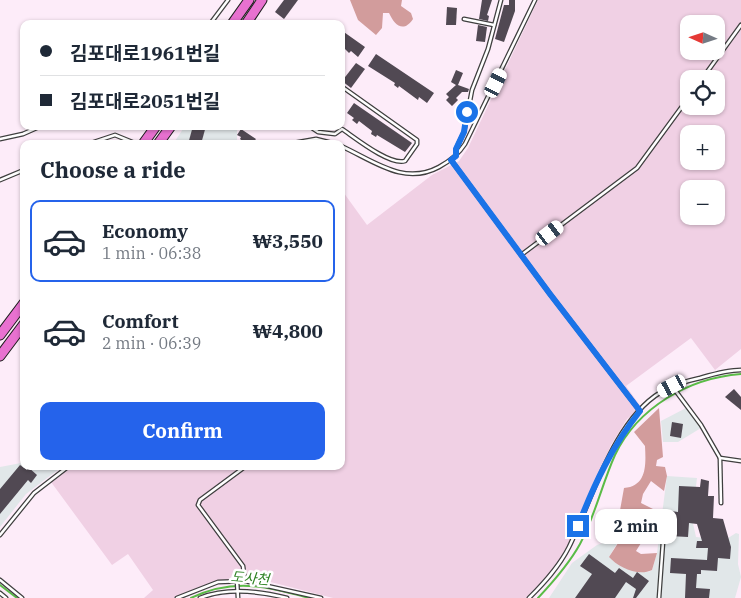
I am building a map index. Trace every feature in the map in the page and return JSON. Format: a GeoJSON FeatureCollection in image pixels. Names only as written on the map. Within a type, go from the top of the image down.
{"type":"FeatureCollection","features":[{"type":"Feature","properties":{"kind":"main road"},"geometry":{"type":"LineString","coordinates":[[235,20],[249,0]]}},
{"type":"Feature","properties":{"kind":"main road"},"geometry":{"type":"LineString","coordinates":[[249,20],[262,0]]}},
{"type":"Feature","properties":{"kind":"main road"},"geometry":{"type":"LineString","coordinates":[[0,335],[20,309]]}},
{"type":"Feature","properties":{"kind":"main road"},"geometry":{"type":"LineString","coordinates":[[0,356],[20,329]]}},
{"type":"Feature","properties":{"kind":"lane"},"geometry":{"type":"LineString","coordinates":[[213,20],[228,0]]}},
{"type":"Feature","properties":{"kind":"lane"},"geometry":{"type":"LineString","coordinates":[[456,156],[456,149],[464,132],[472,90],[501,0]]}},
{"type":"Feature","properties":{"kind":"lane"},"geometry":{"type":"LineString","coordinates":[[345,148],[406,175],[427,172],[451,160],[465,144],[536,0]]}},
{"type":"Feature","properties":{"kind":"lane"},"geometry":{"type":"LineString","coordinates":[[464,19],[494,25]]}},
{"type":"Feature","properties":{"kind":"lane"},"geometry":{"type":"LineString","coordinates":[[708,70],[741,25]]}},
{"type":"Feature","properties":{"kind":"lane"},"geometry":{"type":"LineString","coordinates":[[343,130],[374,151],[400,162],[405,161],[417,144],[417,140],[345,89]]}},
{"type":"Feature","properties":{"kind":"lane"},"geometry":{"type":"LineString","coordinates":[[521,255],[638,168],[680,110]]}},
{"type":"Feature","properties":{"kind":"lane"},"geometry":{"type":"LineString","coordinates":[[0,139],[28,130]]}},
{"type":"Feature","properties":{"kind":"lane"},"geometry":{"type":"LineString","coordinates":[[315,130],[335,134],[341,130]]}},
{"type":"Feature","properties":{"kind":"lane"},"geometry":{"type":"LineString","coordinates":[[100,140],[115,135],[127,140]]}},
{"type":"Feature","properties":{"kind":"lane"},"geometry":{"type":"LineString","coordinates":[[451,160],[640,411]]}},
{"type":"Feature","properties":{"kind":"lane"},"geometry":{"type":"LineString","coordinates":[[0,180],[20,172]]}},
{"type":"Feature","properties":{"kind":"lane"},"geometry":{"type":"LineString","coordinates":[[528,598],[557,567],[568,548],[591,492],[618,441],[647,402],[673,388],[721,372],[741,370]]}},
{"type":"Feature","properties":{"kind":"lane"},"geometry":{"type":"LineString","coordinates":[[673,388],[698,420],[720,458],[721,503]]}},
{"type":"Feature","properties":{"kind":"lane"},"geometry":{"type":"LineString","coordinates":[[720,458],[741,461]]}},
{"type":"Feature","properties":{"kind":"lane"},"geometry":{"type":"LineString","coordinates":[[0,535],[34,493],[64,470]]}},
{"type":"Feature","properties":{"kind":"lane"},"geometry":{"type":"LineString","coordinates":[[241,470],[200,500],[198,505],[243,566],[245,581]]}},
{"type":"Feature","properties":{"kind":"lane"},"geometry":{"type":"LineString","coordinates":[[658,598],[664,528]]}},
{"type":"Feature","properties":{"kind":"lane"},"geometry":{"type":"LineString","coordinates":[[0,580],[22,598]]}},
{"type":"Feature","properties":{"kind":"lane"},"geometry":{"type":"LineString","coordinates":[[177,598],[212,584],[245,581],[321,598]]}},
{"type":"Feature","properties":{"kind":"lane"},"geometry":{"type":"LineString","coordinates":[[237,582],[238,598]]}},
{"type":"Feature","properties":{"kind":"lane"},"geometry":{"type":"LineString","coordinates":[[200,598],[236,590],[287,598]]}},
{"type":"Feature","properties":{"kind":"lane"},"geometry":{"type":"LineString","coordinates":[[0,593],[6,598]]}},
{"type":"Feature","properties":{"kind":"shaded area"},"geometry":{"type":"Polygon","coordinates":[[[350,0],[402,0],[401,6],[411,13],[413,19],[409,24],[402,27],[393,21],[389,13],[383,13],[382,28],[376,35],[358,20],[350,0]]]}},
{"type":"Feature","properties":{"kind":"shaded area"},"geometry":{"type":"Polygon","coordinates":[[[538,0],[741,0],[741,349],[715,370],[691,338],[626,386],[641,407],[627,419],[611,445],[567,548],[557,565],[527,598],[333,598],[255,578],[220,582],[178,598],[144,598],[153,590],[128,554],[112,565],[51,482],[67,470],[345,470],[345,195],[367,225],[432,175],[459,161],[468,148],[538,0]]]}},
{"type":"Feature","properties":{"kind":"shaded area"},"geometry":{"type":"Polygon","coordinates":[[[182,130],[237,130],[237,140],[176,140],[182,130]]]}},
{"type":"Feature","properties":{"kind":"shaded area"},"geometry":{"type":"Polygon","coordinates":[[[659,408],[663,457],[657,460],[656,466],[665,467],[667,476],[664,491],[651,481],[643,494],[641,503],[661,513],[659,535],[646,535],[636,551],[641,554],[657,553],[652,570],[635,572],[623,567],[609,557],[622,537],[636,526],[635,520],[625,523],[619,516],[624,488],[637,483],[644,473],[645,446],[634,432],[659,408]]]}},
{"type":"Feature","properties":{"kind":"shaded area"},"geometry":{"type":"Polygon","coordinates":[[[686,408],[701,428],[678,442],[663,442],[661,421],[686,408]]]}},
{"type":"Feature","properties":{"kind":"shaded area"},"geometry":{"type":"Polygon","coordinates":[[[20,463],[20,470],[58,470],[26,494],[0,527],[0,467],[20,463]]]}},
{"type":"Feature","properties":{"kind":"shaded area"},"geometry":{"type":"Polygon","coordinates":[[[667,476],[697,478],[692,519],[696,537],[725,540],[736,533],[739,534],[738,564],[741,577],[735,598],[549,598],[572,563],[597,545],[616,538],[619,540],[609,557],[648,572],[652,570],[657,553],[667,476]]]}},
{"type":"Feature","properties":{"kind":"building"},"geometry":{"type":"Polygon","coordinates":[[[284,0],[298,0],[284,19],[275,12],[284,0]]]}},
{"type":"Feature","properties":{"kind":"building"},"geometry":{"type":"Polygon","coordinates":[[[482,0],[492,0],[487,15],[489,16],[488,21],[479,19],[482,0]]]}},
{"type":"Feature","properties":{"kind":"building"},"geometry":{"type":"Polygon","coordinates":[[[509,0],[515,0],[515,11],[504,42],[495,39],[504,5],[509,5],[509,0]]]}},
{"type":"Feature","properties":{"kind":"building"},"geometry":{"type":"Polygon","coordinates":[[[447,7],[457,8],[456,25],[446,25],[447,7]]]}},
{"type":"Feature","properties":{"kind":"building"},"geometry":{"type":"Polygon","coordinates":[[[478,25],[487,27],[485,42],[476,41],[478,25]]]}},
{"type":"Feature","properties":{"kind":"building"},"geometry":{"type":"Polygon","coordinates":[[[345,33],[365,47],[358,57],[351,51],[349,53],[345,49],[345,33]]]}},
{"type":"Feature","properties":{"kind":"building"},"geometry":{"type":"Polygon","coordinates":[[[376,54],[434,93],[427,103],[419,97],[418,100],[399,86],[398,88],[394,85],[395,83],[368,66],[376,54]]]}},
{"type":"Feature","properties":{"kind":"building"},"geometry":{"type":"Polygon","coordinates":[[[356,63],[365,69],[351,88],[345,83],[345,77],[356,63]]]}},
{"type":"Feature","properties":{"kind":"building"},"geometry":{"type":"Polygon","coordinates":[[[456,70],[463,73],[458,85],[469,89],[468,92],[462,92],[456,98],[458,100],[452,106],[446,100],[449,97],[446,94],[456,85],[451,82],[456,70]]]}},
{"type":"Feature","properties":{"kind":"building"},"geometry":{"type":"Polygon","coordinates":[[[354,103],[412,143],[405,152],[377,135],[376,137],[371,134],[372,131],[359,121],[357,124],[352,120],[354,118],[347,113],[354,103]]]}},
{"type":"Feature","properties":{"kind":"building"},"geometry":{"type":"Polygon","coordinates":[[[192,130],[205,130],[202,140],[189,140],[192,130]]]}},
{"type":"Feature","properties":{"kind":"building"},"geometry":{"type":"Polygon","coordinates":[[[242,130],[256,139],[241,140],[241,137],[237,135],[242,130]]]}},
{"type":"Feature","properties":{"kind":"building"},"geometry":{"type":"Polygon","coordinates":[[[734,389],[741,397],[741,410],[725,397],[734,389]]]}},
{"type":"Feature","properties":{"kind":"building"},"geometry":{"type":"Polygon","coordinates":[[[672,422],[683,424],[681,438],[670,436],[672,422]]]}},
{"type":"Feature","properties":{"kind":"building"},"geometry":{"type":"Polygon","coordinates":[[[20,465],[20,470],[31,470],[37,475],[31,483],[28,480],[0,514],[0,489],[20,465]]]}},
{"type":"Feature","properties":{"kind":"building"},"geometry":{"type":"Polygon","coordinates":[[[701,479],[709,481],[708,496],[714,496],[713,518],[723,519],[731,547],[730,559],[718,558],[717,571],[701,570],[701,574],[697,574],[696,588],[710,589],[709,598],[685,598],[686,574],[670,573],[671,558],[707,560],[708,548],[696,548],[697,541],[702,541],[697,524],[689,523],[688,537],[669,536],[671,511],[678,512],[679,486],[700,487],[701,479]]]}},
{"type":"Feature","properties":{"kind":"building"},"geometry":{"type":"Polygon","coordinates":[[[589,554],[615,573],[619,568],[633,578],[637,572],[649,581],[636,598],[633,598],[636,589],[626,582],[615,598],[575,598],[592,574],[580,566],[589,554]]]}},
{"type":"Feature","properties":{"kind":"waterway","name":"도사천"},"geometry":{"type":"LineString","coordinates":[[538,598],[566,566],[580,544],[615,455],[637,423],[651,409],[684,389],[703,382],[741,374]]}},
{"type":"Feature","properties":{"kind":"waterway","name":"도사천"},"geometry":{"type":"LineString","coordinates":[[0,585],[17,598]]}},
{"type":"Feature","properties":{"kind":"waterway","name":"도사천"},"geometry":{"type":"LineString","coordinates":[[191,598],[206,592],[235,586],[263,587],[309,598]]}},
{"type":"Feature","properties":{"kind":"route"},"geometry":{"type":"LineString","coordinates":[[467,112],[464,132],[457,145],[456,156],[451,160],[464,180],[640,411],[618,441],[591,492],[578,526]]}}]}
